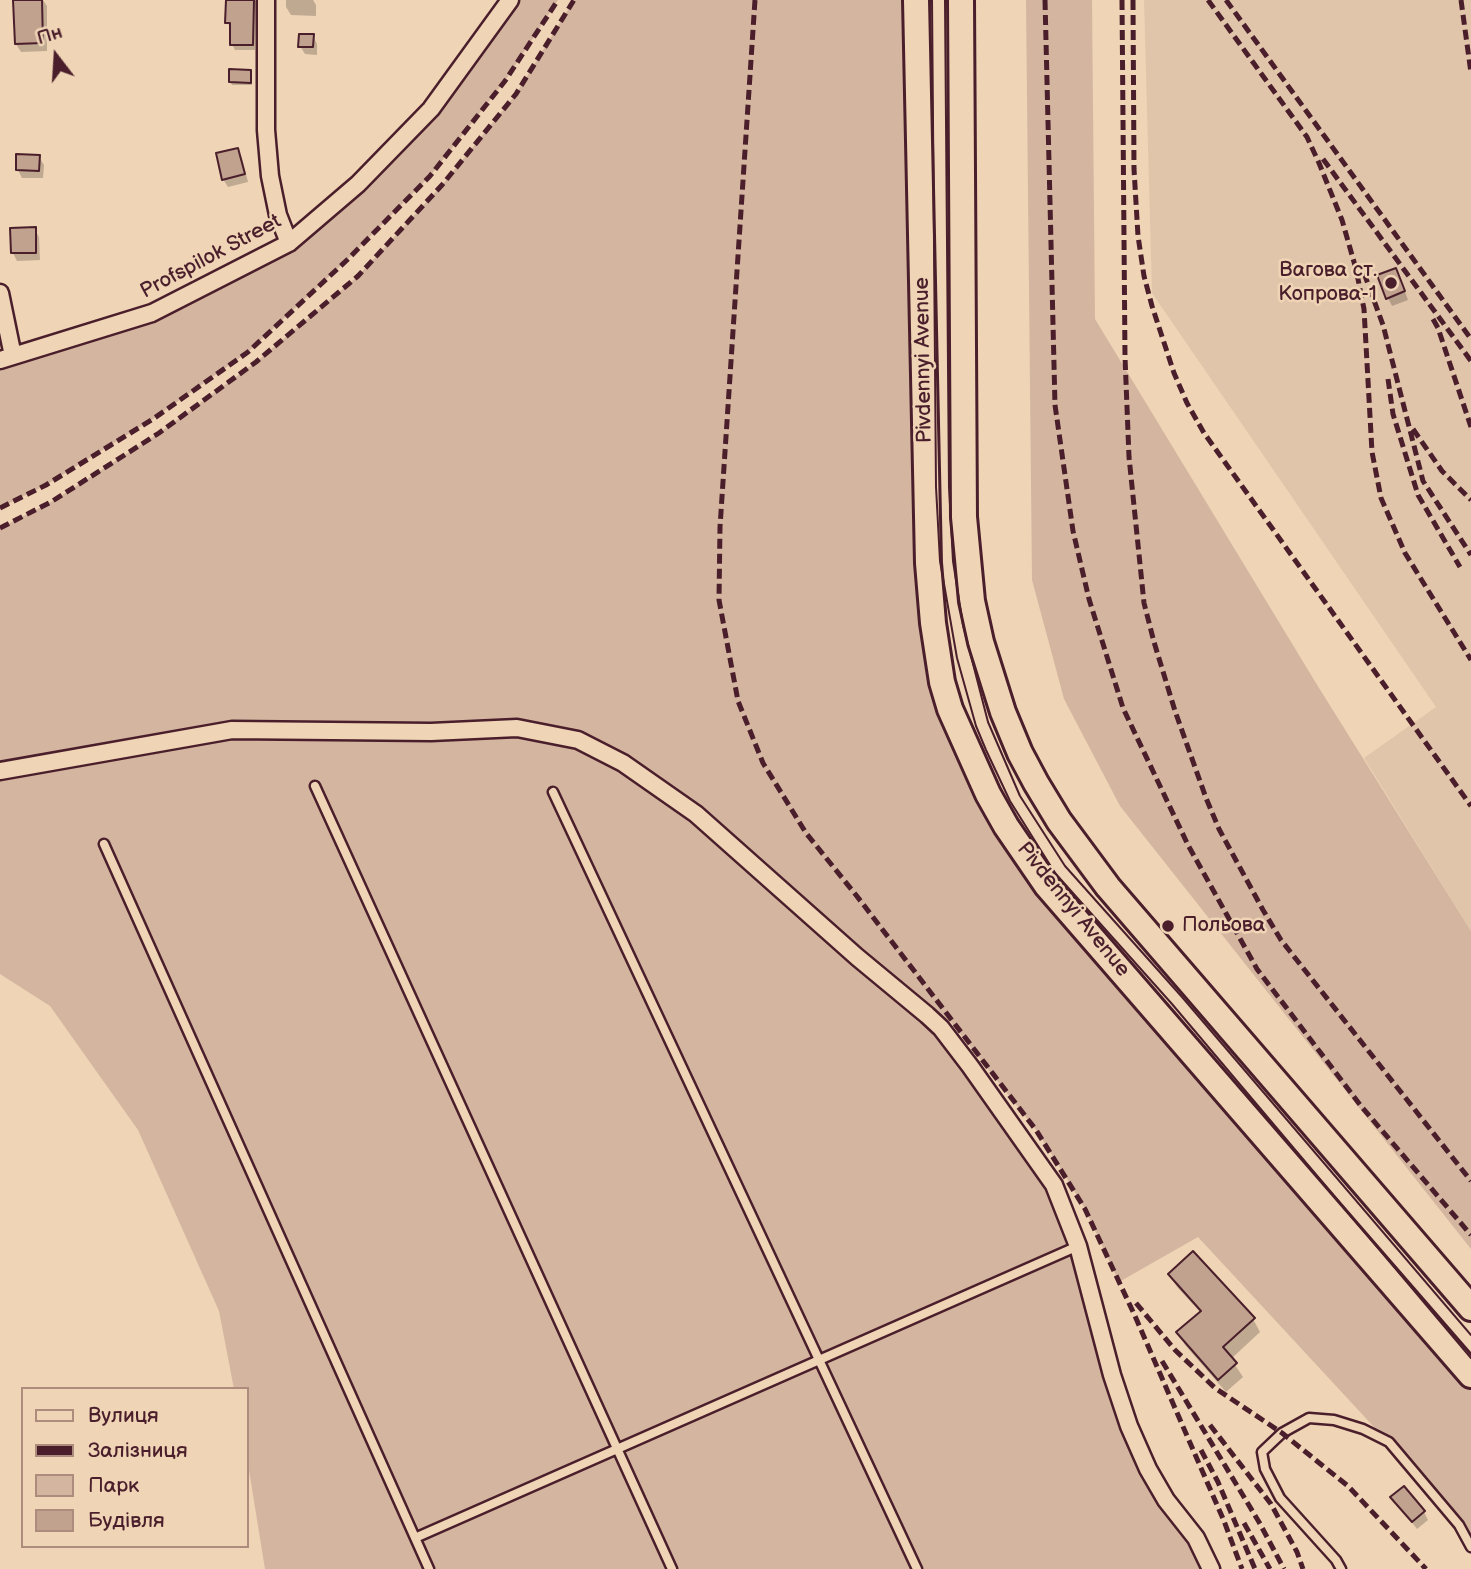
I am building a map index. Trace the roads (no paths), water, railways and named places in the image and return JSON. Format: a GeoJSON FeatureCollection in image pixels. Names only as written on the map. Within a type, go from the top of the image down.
{"type":"FeatureCollection","features":[{"type":"Feature","properties":{"kind":"main road","name":"Pivdennyi Avenue"},"geometry":{"type":"LineString","coordinates":[[916,0],[928,563],[933,623],[942,682],[950,709],[988,794],[1006,826],[1047,886],[1471,1375]]}},
{"type":"Feature","properties":{"kind":"main road","name":"Pivdennyi Avenue"},"geometry":{"type":"LineString","coordinates":[[961,0],[964,517],[972,601],[981,642],[1003,712],[1042,793],[1059,821],[1108,887],[1471,1308]]}},
{"type":"Feature","properties":{"kind":"street"},"geometry":{"type":"LineString","coordinates":[[266,0],[266,130],[269,164],[278,215],[289,243]]}},
{"type":"Feature","properties":{"kind":"street","name":"Profspilok Street"},"geometry":{"type":"LineString","coordinates":[[6,358],[152,313],[289,243],[358,184],[431,109],[510,0]]}},
{"type":"Feature","properties":{"kind":"street"},"geometry":{"type":"LineString","coordinates":[[0,293],[6,358]]}},
{"type":"Feature","properties":{"kind":"street"},"geometry":{"type":"LineString","coordinates":[[0,771],[232,730],[431,732],[517,728],[578,740],[623,764],[696,814],[941,1028],[1054,1185],[1077,1246],[1112,1375],[1129,1426],[1148,1469],[1166,1500],[1196,1538],[1212,1569]]}},
{"type":"Feature","properties":{"kind":"lane"},"geometry":{"type":"LineString","coordinates":[[315,786],[672,1569]]}},
{"type":"Feature","properties":{"kind":"lane"},"geometry":{"type":"LineString","coordinates":[[553,792],[917,1569]]}},
{"type":"Feature","properties":{"kind":"lane"},"geometry":{"type":"LineString","coordinates":[[104,844],[429,1569]]}},
{"type":"Feature","properties":{"kind":"lane"},"geometry":{"type":"LineString","coordinates":[[415,1538],[1077,1246]]}},
{"type":"Feature","properties":{"kind":"lane"},"geometry":{"type":"LineString","coordinates":[[1341,1569],[1280,1498],[1265,1469],[1262,1452],[1282,1433],[1309,1418],[1334,1420],[1363,1429],[1389,1442],[1459,1525],[1471,1547]]}},
{"type":"Feature","properties":{"kind":"tram line"},"geometry":{"type":"LineString","coordinates":[[932,0],[936,487],[940,561],[957,658],[976,726],[1010,801],[1055,873],[1172,1004],[1471,1358]]}},
{"type":"Feature","properties":{"kind":"tram line"},"geometry":{"type":"LineString","coordinates":[[945,0],[949,487],[953,561],[963,625],[988,722],[1020,796],[1065,866],[1182,997],[1471,1335]]}},
{"type":"Feature","properties":{"kind":"railway"},"geometry":{"type":"LineString","coordinates":[[0,508],[46,485],[153,419],[248,352],[347,260],[430,176],[505,81],[558,0]]}},
{"type":"Feature","properties":{"kind":"railway"},"geometry":{"type":"LineString","coordinates":[[0,528],[51,502],[159,433],[256,362],[358,276],[442,185],[516,94],[574,0]]}},
{"type":"Feature","properties":{"kind":"railway"},"geometry":{"type":"LineString","coordinates":[[755,0],[720,527],[719,600],[738,701],[763,763],[806,833],[1036,1130],[1085,1209],[1135,1316],[1224,1521],[1242,1569]]}},
{"type":"Feature","properties":{"kind":"railway"},"geometry":{"type":"LineString","coordinates":[[1045,0],[1055,405],[1073,531],[1089,599],[1123,708],[1188,845],[1257,969],[1361,1106],[1471,1235]]}},
{"type":"Feature","properties":{"kind":"railway"},"geometry":{"type":"LineString","coordinates":[[1122,0],[1125,357],[1129,457],[1144,603],[1154,642],[1206,798],[1219,829],[1263,910],[1281,940],[1471,1181]]}},
{"type":"Feature","properties":{"kind":"railway"},"geometry":{"type":"LineString","coordinates":[[1133,0],[1134,169],[1138,236],[1144,276],[1174,373],[1204,433],[1471,806]]}},
{"type":"Feature","properties":{"kind":"railway"},"geometry":{"type":"LineString","coordinates":[[1208,0],[1307,137],[1342,220],[1364,309],[1372,452],[1381,498],[1405,553],[1471,660]]}},
{"type":"Feature","properties":{"kind":"railway"},"geometry":{"type":"LineString","coordinates":[[1226,0],[1471,339]]}},
{"type":"Feature","properties":{"kind":"railway"},"geometry":{"type":"LineString","coordinates":[[1461,0],[1471,73]]}},
{"type":"Feature","properties":{"kind":"railway"},"geometry":{"type":"LineString","coordinates":[[1323,159],[1471,361]]}},
{"type":"Feature","properties":{"kind":"railway"},"geometry":{"type":"LineString","coordinates":[[1364,273],[1383,325],[1423,481],[1471,555]]}},
{"type":"Feature","properties":{"kind":"railway"},"geometry":{"type":"LineString","coordinates":[[1433,319],[1471,427]]}},
{"type":"Feature","properties":{"kind":"railway"},"geometry":{"type":"LineString","coordinates":[[1388,379],[1393,414],[1418,495],[1460,567]]}},
{"type":"Feature","properties":{"kind":"railway"},"geometry":{"type":"LineString","coordinates":[[1413,429],[1442,471],[1471,500]]}},
{"type":"Feature","properties":{"kind":"railway"},"geometry":{"type":"LineString","coordinates":[[1136,1303],[1175,1350],[1215,1388],[1282,1433],[1348,1486],[1426,1569]]}},
{"type":"Feature","properties":{"kind":"railway"},"geometry":{"type":"LineString","coordinates":[[1162,1361],[1259,1522],[1284,1569]]}},
{"type":"Feature","properties":{"kind":"railway"},"geometry":{"type":"LineString","coordinates":[[1210,1425],[1271,1504],[1297,1552],[1303,1569]]}},
{"type":"Feature","properties":{"kind":"railway"},"geometry":{"type":"LineString","coordinates":[[1201,1450],[1218,1482],[1255,1569]]}},
{"type":"Feature","properties":{"kind":"railway"},"geometry":{"type":"LineString","coordinates":[[1244,1523],[1270,1569]]}},
{"type":"Feature","properties":{"kind":"place","name":"Вагова ст. Копрова-1"},"geometry":{"type":"Point","coordinates":[1391,283]}},
{"type":"Feature","properties":{"kind":"place","name":"Польова"},"geometry":{"type":"Point","coordinates":[1168,926]}}]}
